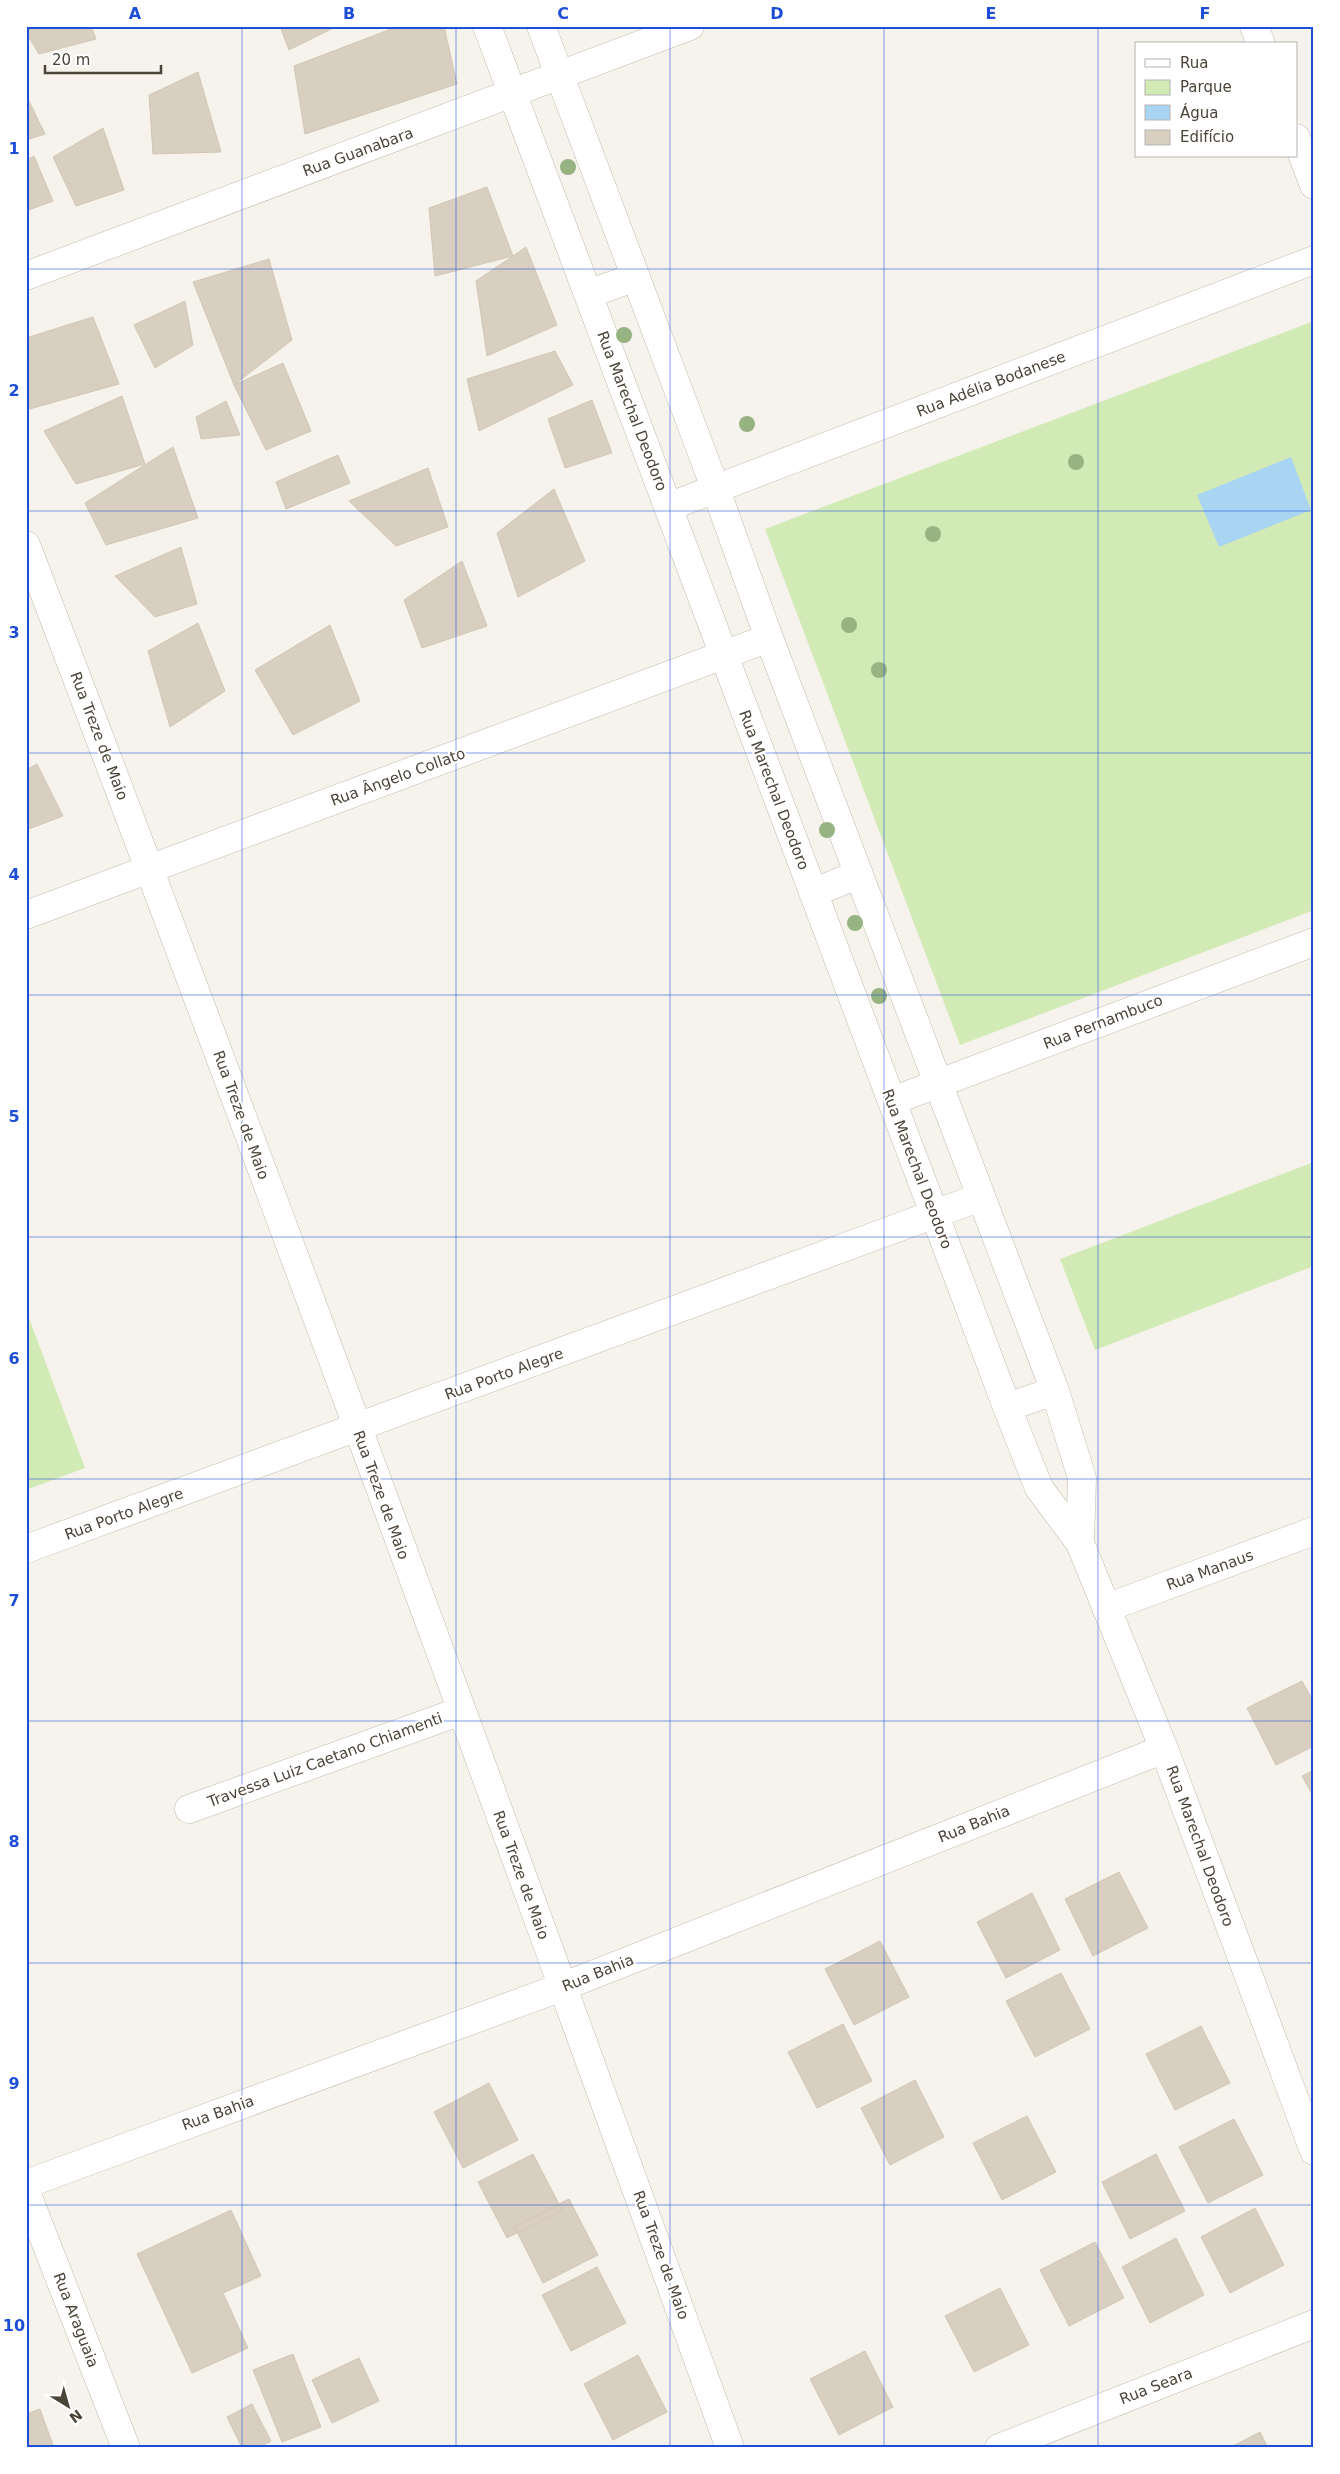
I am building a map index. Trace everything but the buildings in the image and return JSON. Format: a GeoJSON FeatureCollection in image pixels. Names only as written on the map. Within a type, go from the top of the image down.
{"type":"FeatureCollection","features":[{"type":"Feature","properties":{"kind":"street","name":"Rua Marechal Deodoro"},"geometry":{"type":"LineString","coordinates":[[487,26],[1007,1407],[1039,1488],[1080,1543],[1164,1749],[1314,2152]]}},
{"type":"Feature","properties":{"kind":"street","name":"Rua Marechal Deodoro"},"geometry":{"type":"LineString","coordinates":[[541,26],[716,490],[769,638],[1055,1391],[1082,1478],[1080,1543]]}},
{"type":"Feature","properties":{"kind":"street","name":"Rua Guanabara"},"geometry":{"type":"LineString","coordinates":[[26,276],[690,26]]}},
{"type":"Feature","properties":{"kind":"street"},"geometry":{"type":"LineString","coordinates":[[1254,26],[1260,42]]}},
{"type":"Feature","properties":{"kind":"street"},"geometry":{"type":"LineString","coordinates":[[1298,143],[1314,185]]}},
{"type":"Feature","properties":{"kind":"street","name":"Rua Adélia Bodanese"},"geometry":{"type":"LineString","coordinates":[[668,507],[1314,260]]}},
{"type":"Feature","properties":{"kind":"street"},"geometry":{"type":"LineString","coordinates":[[588,294],[636,277]]}},
{"type":"Feature","properties":{"kind":"street","name":"Rua Treze de Maio"},"geometry":{"type":"LineString","coordinates":[[26,545],[150,870],[357,1429],[730,2448]]}},
{"type":"Feature","properties":{"kind":"street","name":"Rua Ângelo Collato"},"geometry":{"type":"LineString","coordinates":[[26,915],[769,638]]}},
{"type":"Feature","properties":{"kind":"street"},"geometry":{"type":"LineString","coordinates":[[813,892],[858,874]]}},
{"type":"Feature","properties":{"kind":"street","name":"Rua Pernambuco"},"geometry":{"type":"LineString","coordinates":[[892,1101],[1314,942]]}},
{"type":"Feature","properties":{"kind":"street","name":"Rua Porto Alegre"},"geometry":{"type":"LineString","coordinates":[[26,1550],[981,1197]]}},
{"type":"Feature","properties":{"kind":"street"},"geometry":{"type":"LineString","coordinates":[[1007,1407],[1055,1391]]}},
{"type":"Feature","properties":{"kind":"street","name":"Rua Manaus"},"geometry":{"type":"LineString","coordinates":[[1106,1608],[1314,1531]]}},
{"type":"Feature","properties":{"kind":"street","name":"Travessa Luiz Caetano Chiamenti"},"geometry":{"type":"LineString","coordinates":[[189,1809],[460,1711]]}},
{"type":"Feature","properties":{"kind":"street","name":"Rua Bahia"},"geometry":{"type":"LineString","coordinates":[[26,2184],[562,1987],[1164,1749]]}},
{"type":"Feature","properties":{"kind":"street","name":"Rua Araguaia"},"geometry":{"type":"LineString","coordinates":[[26,2192],[126,2448]]}},
{"type":"Feature","properties":{"kind":"street","name":"Rua Seara"},"geometry":{"type":"LineString","coordinates":[[999,2448],[1314,2324]]}},
{"type":"Feature","properties":{"kind":"green space"},"geometry":{"type":"Polygon","coordinates":[[[1314,321],[1314,910],[960,1045],[765,529],[1314,321]]]}},
{"type":"Feature","properties":{"kind":"green space"},"geometry":{"type":"Polygon","coordinates":[[[1314,1162],[1314,1266],[1095,1350],[1060,1259],[1314,1162]]]}},
{"type":"Feature","properties":{"kind":"green space"},"geometry":{"type":"Polygon","coordinates":[[[26,1310],[85,1468],[26,1490],[26,1310]]]}},
{"type":"Feature","properties":{"kind":"water"},"geometry":{"type":"Polygon","coordinates":[[[1291,457],[1311,510],[1219,547],[1197,495],[1291,457]]]}}]}
